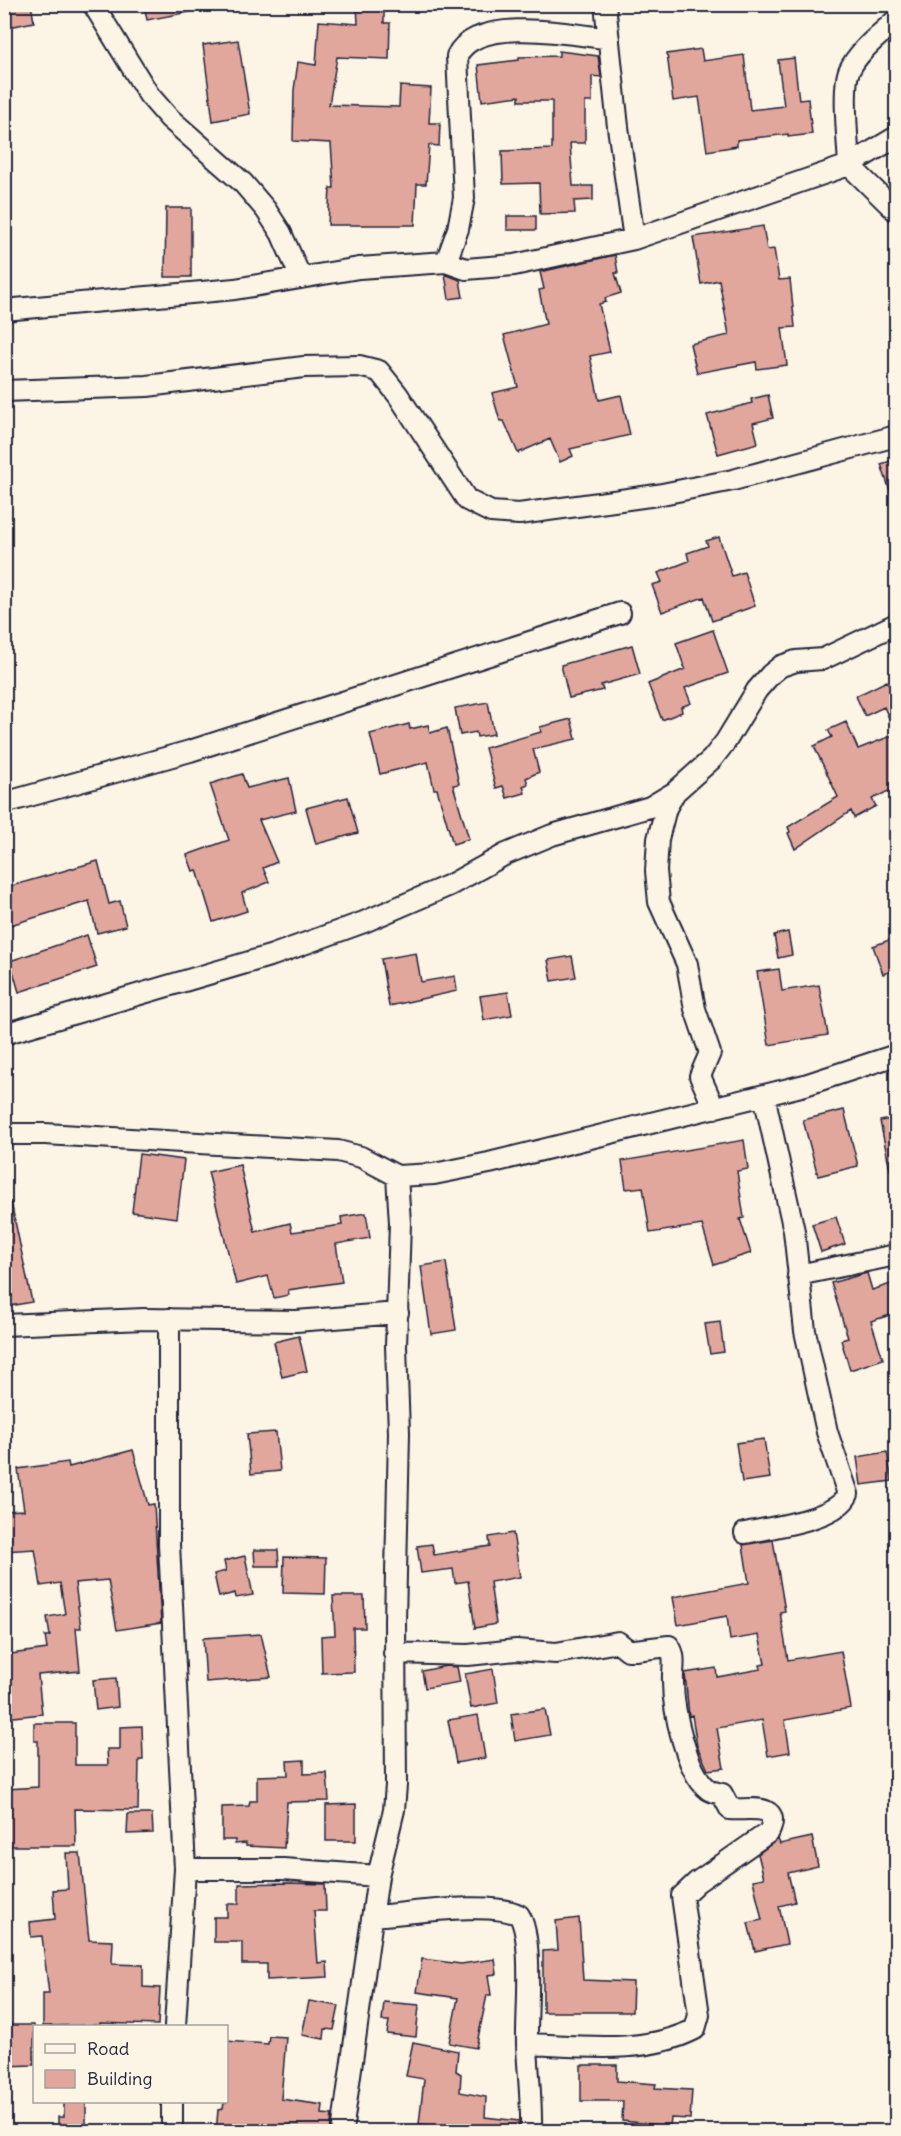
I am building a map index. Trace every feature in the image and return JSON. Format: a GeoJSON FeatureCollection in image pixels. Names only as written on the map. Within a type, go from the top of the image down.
{"type":"FeatureCollection","features":[{"type":"Feature","properties":{"kind":"street"},"geometry":{"type":"LineString","coordinates":[[93,4],[149,95],[169,118],[243,183],[266,210],[281,233],[301,278]]}},
{"type":"Feature","properties":{"kind":"street"},"geometry":{"type":"LineString","coordinates":[[605,4],[618,127],[634,239]]}},
{"type":"Feature","properties":{"kind":"street"},"geometry":{"type":"LineString","coordinates":[[897,20],[874,40],[848,73],[849,165],[897,211]]}},
{"type":"Feature","properties":{"kind":"street"},"geometry":{"type":"LineString","coordinates":[[446,262],[458,229],[464,198],[457,56],[460,49],[467,41],[499,32],[552,32],[609,39]]}},
{"type":"Feature","properties":{"kind":"street"},"geometry":{"type":"LineString","coordinates":[[4,310],[235,289],[359,268],[446,262],[466,270],[514,265],[634,239],[849,165],[897,137]]}},
{"type":"Feature","properties":{"kind":"street"},"geometry":{"type":"LineString","coordinates":[[4,391],[147,386],[304,367],[369,368],[379,371],[398,395],[467,500],[491,512],[519,514],[657,495],[733,480],[897,436]]}},
{"type":"Feature","properties":{"kind":"street"},"geometry":{"type":"LineString","coordinates":[[4,803],[190,751],[620,613]]}},
{"type":"Feature","properties":{"kind":"street"},"geometry":{"type":"LineString","coordinates":[[4,1034],[273,955],[364,922],[450,885],[506,854],[552,835],[650,807],[675,792],[712,759],[757,690],[781,666],[796,661],[823,659],[897,624]]}},
{"type":"Feature","properties":{"kind":"street"},"geometry":{"type":"LineString","coordinates":[[675,792],[666,808],[658,839],[656,871],[659,902],[687,964],[695,1009],[710,1053],[699,1076],[714,1108]]}},
{"type":"Feature","properties":{"kind":"street"},"geometry":{"type":"LineString","coordinates":[[4,1134],[338,1150],[361,1157],[397,1176],[413,1177],[489,1163],[714,1108],[805,1085],[897,1055]]}},
{"type":"Feature","properties":{"kind":"street"},"geometry":{"type":"LineString","coordinates":[[745,1533],[818,1517],[840,1505],[848,1494],[825,1420],[805,1331],[794,1231],[764,1095]]}},
{"type":"Feature","properties":{"kind":"street"},"geometry":{"type":"LineString","coordinates":[[342,2132],[378,1876],[390,1828],[396,1785],[394,1653],[399,1499],[396,1346],[400,1223],[397,1176]]}},
{"type":"Feature","properties":{"kind":"street"},"geometry":{"type":"LineString","coordinates":[[798,1275],[897,1255]]}},
{"type":"Feature","properties":{"kind":"street"},"geometry":{"type":"LineString","coordinates":[[4,1325],[169,1319],[296,1321],[398,1313]]}},
{"type":"Feature","properties":{"kind":"street"},"geometry":{"type":"LineString","coordinates":[[169,1319],[169,1544],[185,1869],[175,2025]]}},
{"type":"Feature","properties":{"kind":"street"},"geometry":{"type":"LineString","coordinates":[[394,1653],[468,1655],[516,1650],[556,1653],[618,1642],[628,1650],[669,1646],[674,1656],[673,1683],[682,1744],[701,1780],[708,1790],[722,1794],[730,1809],[759,1809],[769,1813],[772,1823],[769,1832],[697,1882],[682,1896],[699,2015],[695,2030],[656,2042],[614,2047],[527,2044]]}},
{"type":"Feature","properties":{"kind":"street"},"geometry":{"type":"LineString","coordinates":[[185,1869],[284,1869],[378,1876]]}},
{"type":"Feature","properties":{"kind":"street"},"geometry":{"type":"LineString","coordinates":[[373,1916],[470,1909],[504,1911],[519,1915],[525,1931],[527,1952],[527,2044],[531,2132]]}},
{"type":"Feature","properties":{"kind":"street"},"geometry":{"type":"LineString","coordinates":[[171,2103],[172,2132]]}},
{"type":"Feature","properties":{"kind":"building"},"geometry":{"type":"Polygon","coordinates":[[[4,4],[31,4],[34,22],[4,28],[4,4]]]}},
{"type":"Feature","properties":{"kind":"building"},"geometry":{"type":"Polygon","coordinates":[[[144,4],[189,4],[190,12],[147,20],[144,4]]]}},
{"type":"Feature","properties":{"kind":"building"},"geometry":{"type":"Polygon","coordinates":[[[357,4],[384,4],[384,23],[390,23],[389,59],[337,57],[329,105],[399,107],[400,86],[431,88],[429,123],[440,123],[439,146],[429,145],[426,184],[417,184],[415,225],[328,225],[330,188],[334,188],[331,143],[293,141],[294,90],[298,62],[316,65],[319,21],[358,24],[357,4]]]}},
{"type":"Feature","properties":{"kind":"building"},"geometry":{"type":"Polygon","coordinates":[[[238,40],[250,114],[213,121],[203,45],[238,40]]]}},
{"type":"Feature","properties":{"kind":"building"},"geometry":{"type":"Polygon","coordinates":[[[701,49],[703,61],[744,55],[750,110],[784,106],[778,60],[794,58],[799,100],[808,99],[812,134],[788,137],[788,134],[737,140],[737,146],[707,151],[699,97],[673,101],[667,54],[701,49]]]}},
{"type":"Feature","properties":{"kind":"building"},"geometry":{"type":"Polygon","coordinates":[[[559,51],[598,56],[601,77],[592,76],[592,102],[585,102],[585,143],[570,143],[573,186],[593,186],[593,200],[574,201],[575,213],[540,214],[539,183],[503,184],[502,151],[552,149],[552,101],[519,101],[519,96],[482,101],[478,65],[519,60],[519,57],[559,56],[559,51]]]}},
{"type":"Feature","properties":{"kind":"building"},"geometry":{"type":"Polygon","coordinates":[[[166,208],[191,208],[191,277],[165,277],[166,208]]]}},
{"type":"Feature","properties":{"kind":"building"},"geometry":{"type":"Polygon","coordinates":[[[507,216],[536,216],[536,230],[507,230],[507,216]]]}},
{"type":"Feature","properties":{"kind":"building"},"geometry":{"type":"Polygon","coordinates":[[[763,226],[767,250],[774,249],[779,280],[790,279],[795,327],[782,328],[787,365],[757,369],[756,362],[697,373],[690,344],[729,335],[719,280],[701,284],[693,237],[763,226]]]}},
{"type":"Feature","properties":{"kind":"building"},"geometry":{"type":"Polygon","coordinates":[[[615,255],[618,273],[615,273],[621,293],[605,298],[606,302],[599,304],[610,352],[590,356],[599,400],[621,395],[630,435],[570,449],[573,456],[560,462],[550,439],[518,453],[504,421],[500,421],[492,393],[518,387],[504,335],[546,324],[539,290],[544,289],[540,272],[615,255]]]}},
{"type":"Feature","properties":{"kind":"building"},"geometry":{"type":"Polygon","coordinates":[[[445,274],[460,280],[463,297],[449,299],[445,274]]]}},
{"type":"Feature","properties":{"kind":"building"},"geometry":{"type":"Polygon","coordinates":[[[768,395],[773,418],[753,423],[758,443],[718,454],[707,415],[752,403],[751,399],[768,395]]]}},
{"type":"Feature","properties":{"kind":"building"},"geometry":{"type":"Polygon","coordinates":[[[897,459],[897,503],[894,503],[881,464],[897,459]]]}},
{"type":"Feature","properties":{"kind":"building"},"geometry":{"type":"Polygon","coordinates":[[[719,537],[732,576],[744,572],[755,606],[712,621],[704,597],[662,612],[652,585],[662,582],[658,573],[689,561],[687,553],[708,546],[706,541],[719,537]]]}},
{"type":"Feature","properties":{"kind":"building"},"geometry":{"type":"Polygon","coordinates":[[[713,630],[728,673],[685,688],[691,703],[681,707],[682,712],[662,720],[648,684],[685,669],[676,643],[713,630]]]}},
{"type":"Feature","properties":{"kind":"building"},"geometry":{"type":"Polygon","coordinates":[[[632,645],[640,674],[601,685],[603,690],[569,698],[561,665],[632,645]]]}},
{"type":"Feature","properties":{"kind":"building"},"geometry":{"type":"Polygon","coordinates":[[[887,681],[897,701],[897,787],[872,799],[876,806],[854,818],[851,811],[795,849],[788,833],[790,832],[788,827],[838,797],[814,746],[832,737],[828,730],[846,722],[858,749],[896,734],[884,707],[865,716],[856,696],[887,681]]]}},
{"type":"Feature","properties":{"kind":"building"},"geometry":{"type":"Polygon","coordinates":[[[488,702],[494,734],[477,737],[476,732],[460,735],[455,708],[488,702]]]}},
{"type":"Feature","properties":{"kind":"building"},"geometry":{"type":"Polygon","coordinates":[[[571,719],[576,739],[533,749],[539,772],[526,778],[528,784],[523,786],[525,793],[507,798],[503,786],[496,788],[485,748],[541,732],[540,727],[571,719]]]}},
{"type":"Feature","properties":{"kind":"building"},"geometry":{"type":"Polygon","coordinates":[[[409,724],[410,729],[428,725],[430,733],[447,728],[459,784],[453,785],[469,839],[453,844],[437,789],[434,789],[428,762],[380,774],[370,734],[409,724]]]}},
{"type":"Feature","properties":{"kind":"building"},"geometry":{"type":"Polygon","coordinates":[[[242,774],[247,788],[289,778],[296,811],[259,820],[277,862],[263,868],[269,882],[242,893],[247,911],[213,922],[197,870],[193,871],[187,855],[229,840],[210,784],[242,774]]]}},
{"type":"Feature","properties":{"kind":"building"},"geometry":{"type":"Polygon","coordinates":[[[348,797],[358,833],[316,844],[306,808],[348,797]]]}},
{"type":"Feature","properties":{"kind":"building"},"geometry":{"type":"Polygon","coordinates":[[[98,861],[109,904],[120,901],[126,926],[97,933],[89,901],[4,927],[4,888],[98,861]]]}},
{"type":"Feature","properties":{"kind":"building"},"geometry":{"type":"Polygon","coordinates":[[[788,932],[792,955],[778,958],[774,935],[788,932]]]}},
{"type":"Feature","properties":{"kind":"building"},"geometry":{"type":"Polygon","coordinates":[[[87,935],[97,967],[19,992],[10,961],[87,935]]]}},
{"type":"Feature","properties":{"kind":"building"},"geometry":{"type":"Polygon","coordinates":[[[897,937],[897,969],[883,974],[873,946],[897,937]]]}},
{"type":"Feature","properties":{"kind":"building"},"geometry":{"type":"Polygon","coordinates":[[[416,953],[421,982],[455,976],[457,991],[389,1006],[381,959],[416,953]]]}},
{"type":"Feature","properties":{"kind":"building"},"geometry":{"type":"Polygon","coordinates":[[[572,956],[576,977],[552,981],[548,960],[572,956]]]}},
{"type":"Feature","properties":{"kind":"building"},"geometry":{"type":"Polygon","coordinates":[[[779,969],[782,991],[819,985],[828,1035],[769,1045],[757,972],[779,969]]]}},
{"type":"Feature","properties":{"kind":"building"},"geometry":{"type":"Polygon","coordinates":[[[508,992],[512,1015],[484,1020],[480,996],[508,992]]]}},
{"type":"Feature","properties":{"kind":"building"},"geometry":{"type":"Polygon","coordinates":[[[844,1110],[858,1166],[818,1176],[803,1120],[844,1110]]]}},
{"type":"Feature","properties":{"kind":"building"},"geometry":{"type":"Polygon","coordinates":[[[897,1118],[897,1169],[890,1170],[880,1121],[897,1118]]]}},
{"type":"Feature","properties":{"kind":"building"},"geometry":{"type":"Polygon","coordinates":[[[744,1140],[748,1169],[737,1171],[744,1218],[740,1219],[751,1253],[714,1265],[702,1225],[650,1233],[643,1187],[626,1189],[622,1161],[744,1140]]]}},
{"type":"Feature","properties":{"kind":"building"},"geometry":{"type":"Polygon","coordinates":[[[139,1154],[184,1160],[177,1218],[132,1212],[139,1154]]]}},
{"type":"Feature","properties":{"kind":"building"},"geometry":{"type":"Polygon","coordinates":[[[240,1165],[255,1232],[290,1223],[292,1232],[342,1225],[341,1217],[366,1213],[370,1238],[336,1244],[342,1282],[288,1290],[289,1295],[274,1298],[268,1276],[236,1284],[208,1172],[240,1165]]]}},
{"type":"Feature","properties":{"kind":"building"},"geometry":{"type":"Polygon","coordinates":[[[4,1202],[11,1202],[32,1302],[4,1307],[4,1202]]]}},
{"type":"Feature","properties":{"kind":"building"},"geometry":{"type":"Polygon","coordinates":[[[836,1217],[845,1244],[821,1252],[812,1224],[836,1217]]]}},
{"type":"Feature","properties":{"kind":"building"},"geometry":{"type":"Polygon","coordinates":[[[446,1262],[456,1330],[431,1334],[421,1266],[446,1262]]]}},
{"type":"Feature","properties":{"kind":"building"},"geometry":{"type":"Polygon","coordinates":[[[867,1273],[872,1290],[897,1282],[897,1313],[871,1321],[883,1359],[850,1370],[841,1340],[848,1338],[831,1283],[867,1273]]]}},
{"type":"Feature","properties":{"kind":"building"},"geometry":{"type":"Polygon","coordinates":[[[720,1322],[724,1352],[710,1354],[705,1324],[720,1322]]]}},
{"type":"Feature","properties":{"kind":"building"},"geometry":{"type":"Polygon","coordinates":[[[299,1336],[307,1371],[282,1377],[274,1342],[299,1336]]]}},
{"type":"Feature","properties":{"kind":"building"},"geometry":{"type":"Polygon","coordinates":[[[276,1432],[280,1471],[251,1474],[247,1434],[276,1432]]]}},
{"type":"Feature","properties":{"kind":"building"},"geometry":{"type":"Polygon","coordinates":[[[764,1439],[770,1478],[742,1482],[736,1443],[764,1439]]]}},
{"type":"Feature","properties":{"kind":"building"},"geometry":{"type":"Polygon","coordinates":[[[133,1450],[148,1505],[154,1504],[161,1623],[117,1630],[108,1580],[75,1583],[81,1628],[76,1628],[80,1671],[38,1675],[42,1714],[4,1718],[4,1655],[47,1649],[45,1636],[50,1636],[47,1617],[65,1614],[60,1583],[41,1586],[35,1549],[4,1551],[4,1511],[24,1510],[18,1469],[68,1462],[69,1467],[133,1450]]]}},
{"type":"Feature","properties":{"kind":"building"},"geometry":{"type":"Polygon","coordinates":[[[887,1452],[892,1481],[861,1485],[857,1457],[887,1452]]]}},
{"type":"Feature","properties":{"kind":"building"},"geometry":{"type":"Polygon","coordinates":[[[513,1533],[520,1577],[490,1582],[496,1624],[475,1628],[468,1581],[455,1583],[453,1569],[421,1573],[417,1546],[432,1544],[434,1555],[490,1546],[489,1537],[513,1533]]]}},
{"type":"Feature","properties":{"kind":"building"},"geometry":{"type":"Polygon","coordinates":[[[773,1540],[785,1611],[780,1612],[788,1660],[841,1651],[851,1708],[785,1720],[790,1752],[768,1756],[762,1720],[717,1728],[724,1768],[708,1770],[697,1746],[692,1715],[689,1716],[685,1673],[716,1668],[717,1677],[761,1669],[760,1665],[765,1664],[759,1635],[730,1640],[727,1616],[678,1625],[673,1597],[749,1583],[743,1545],[773,1540]]]}},
{"type":"Feature","properties":{"kind":"building"},"geometry":{"type":"Polygon","coordinates":[[[254,1550],[278,1550],[279,1566],[255,1566],[254,1550]]]}},
{"type":"Feature","properties":{"kind":"building"},"geometry":{"type":"Polygon","coordinates":[[[245,1556],[253,1595],[236,1598],[235,1593],[219,1597],[214,1574],[226,1571],[224,1561],[245,1556]]]}},
{"type":"Feature","properties":{"kind":"building"},"geometry":{"type":"Polygon","coordinates":[[[284,1557],[326,1558],[325,1594],[283,1593],[284,1557]]]}},
{"type":"Feature","properties":{"kind":"building"},"geometry":{"type":"Polygon","coordinates":[[[333,1596],[364,1596],[365,1628],[353,1628],[354,1672],[322,1673],[321,1636],[335,1635],[333,1596]]]}},
{"type":"Feature","properties":{"kind":"building"},"geometry":{"type":"Polygon","coordinates":[[[261,1634],[271,1677],[206,1682],[203,1638],[261,1634]]]}},
{"type":"Feature","properties":{"kind":"building"},"geometry":{"type":"Polygon","coordinates":[[[446,1666],[457,1667],[460,1682],[425,1688],[422,1671],[446,1666]]]}},
{"type":"Feature","properties":{"kind":"building"},"geometry":{"type":"Polygon","coordinates":[[[493,1669],[498,1703],[471,1708],[465,1674],[493,1669]]]}},
{"type":"Feature","properties":{"kind":"building"},"geometry":{"type":"Polygon","coordinates":[[[116,1678],[118,1707],[96,1710],[93,1680],[116,1678]]]}},
{"type":"Feature","properties":{"kind":"building"},"geometry":{"type":"Polygon","coordinates":[[[545,1709],[550,1735],[515,1741],[511,1714],[545,1709]]]}},
{"type":"Feature","properties":{"kind":"building"},"geometry":{"type":"Polygon","coordinates":[[[478,1715],[485,1758],[456,1763],[448,1720],[478,1715]]]}},
{"type":"Feature","properties":{"kind":"building"},"geometry":{"type":"Polygon","coordinates":[[[34,1723],[75,1723],[75,1765],[108,1765],[107,1749],[120,1749],[120,1727],[142,1726],[143,1760],[139,1760],[138,1810],[75,1809],[76,1846],[8,1846],[7,1789],[38,1787],[38,1741],[34,1741],[34,1723]]]}},
{"type":"Feature","properties":{"kind":"building"},"geometry":{"type":"Polygon","coordinates":[[[304,1760],[304,1774],[327,1773],[329,1801],[287,1802],[284,1848],[246,1846],[246,1843],[235,1844],[235,1840],[222,1840],[222,1807],[249,1806],[250,1801],[257,1801],[257,1776],[288,1775],[287,1761],[304,1760]]]}},
{"type":"Feature","properties":{"kind":"building"},"geometry":{"type":"Polygon","coordinates":[[[356,1804],[356,1841],[326,1841],[326,1805],[356,1804]]]}},
{"type":"Feature","properties":{"kind":"building"},"geometry":{"type":"Polygon","coordinates":[[[128,1814],[152,1814],[153,1833],[127,1834],[128,1814]]]}},
{"type":"Feature","properties":{"kind":"building"},"geometry":{"type":"Polygon","coordinates":[[[812,1837],[818,1866],[788,1873],[795,1902],[779,1906],[787,1944],[755,1951],[748,1923],[762,1920],[753,1880],[764,1878],[758,1854],[778,1839],[780,1844],[812,1837]]]}},
{"type":"Feature","properties":{"kind":"building"},"geometry":{"type":"Polygon","coordinates":[[[66,1853],[80,1853],[89,1940],[113,1941],[112,1964],[143,1965],[143,1987],[160,1988],[158,2025],[100,2023],[100,2025],[43,2025],[43,1994],[49,1994],[42,1936],[31,1937],[30,1922],[55,1919],[53,1890],[68,1889],[66,1853]]]}},
{"type":"Feature","properties":{"kind":"building"},"geometry":{"type":"Polygon","coordinates":[[[239,1884],[325,1884],[326,1911],[314,1911],[318,1963],[327,1962],[328,1977],[267,1980],[267,1964],[242,1964],[242,1942],[214,1942],[214,1917],[227,1917],[227,1904],[239,1904],[239,1884]]]}},
{"type":"Feature","properties":{"kind":"building"},"geometry":{"type":"Polygon","coordinates":[[[579,1918],[583,1980],[633,1982],[632,2012],[543,2012],[543,1951],[558,1950],[556,1921],[579,1918]]]}},
{"type":"Feature","properties":{"kind":"building"},"geometry":{"type":"Polygon","coordinates":[[[422,1959],[461,1964],[495,1959],[497,1974],[488,1975],[491,1995],[487,1995],[476,2048],[449,2043],[458,1998],[417,1992],[422,1959]]]}},
{"type":"Feature","properties":{"kind":"building"},"geometry":{"type":"Polygon","coordinates":[[[309,2001],[339,2006],[334,2030],[325,2029],[324,2039],[302,2035],[309,2001]]]}},
{"type":"Feature","properties":{"kind":"building"},"geometry":{"type":"Polygon","coordinates":[[[384,2002],[419,2005],[416,2037],[387,2034],[389,2021],[382,2021],[384,2002]]]}},
{"type":"Feature","properties":{"kind":"building"},"geometry":{"type":"Polygon","coordinates":[[[4,2025],[33,2025],[33,2065],[4,2066],[4,2025]]]}},
{"type":"Feature","properties":{"kind":"building"},"geometry":{"type":"Polygon","coordinates":[[[269,2036],[286,2037],[281,2099],[323,2105],[322,2114],[332,2115],[330,2132],[216,2132],[218,2110],[223,2109],[224,2103],[228,2103],[228,2041],[268,2044],[269,2036]]]}},
{"type":"Feature","properties":{"kind":"building"},"geometry":{"type":"Polygon","coordinates":[[[413,2042],[458,2051],[456,2071],[461,2074],[460,2092],[486,2097],[485,2117],[519,2121],[519,2132],[440,2132],[441,2127],[419,2124],[424,2079],[406,2076],[413,2042]]]}},
{"type":"Feature","properties":{"kind":"building"},"geometry":{"type":"Polygon","coordinates":[[[581,2065],[617,2065],[617,2081],[656,2084],[655,2088],[692,2090],[690,2119],[671,2118],[670,2126],[622,2121],[623,2101],[581,2101],[581,2065]]]}},
{"type":"Feature","properties":{"kind":"building"},"geometry":{"type":"Polygon","coordinates":[[[64,2103],[86,2103],[86,2132],[58,2132],[58,2117],[64,2117],[64,2103]]]}}]}
